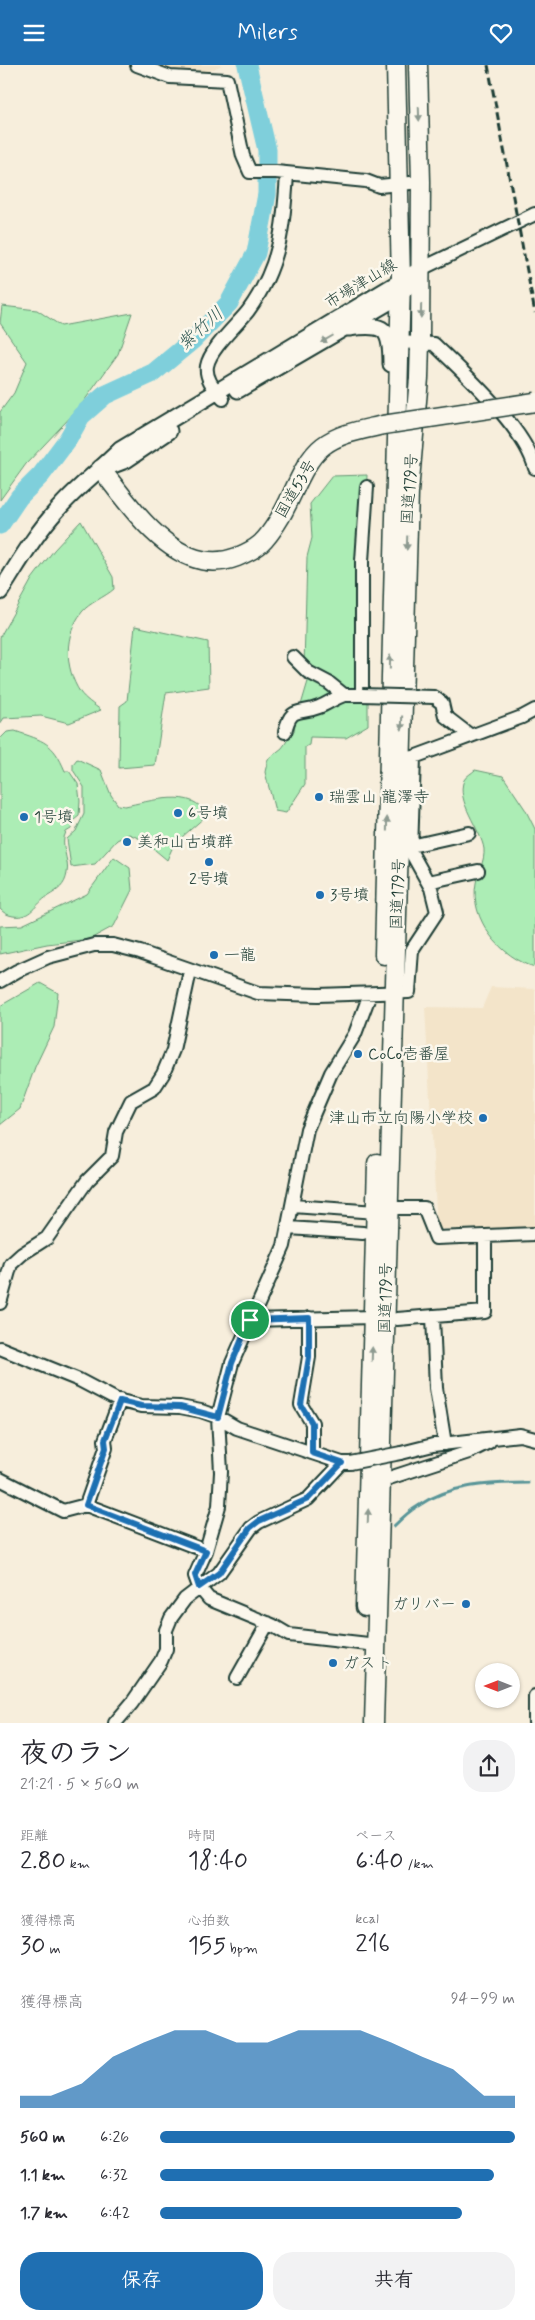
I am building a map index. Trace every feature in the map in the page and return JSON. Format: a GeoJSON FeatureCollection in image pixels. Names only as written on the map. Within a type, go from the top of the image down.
{"type":"FeatureCollection","features":[{"type":"Feature","properties":{"kind":"highway","name":"国道179号"},"geometry":{"type":"LineString","coordinates":[[396,65],[401,288],[397,402],[401,759]]}},
{"type":"Feature","properties":{"kind":"highway","name":"国道179号"},"geometry":{"type":"LineString","coordinates":[[374,1723],[371,1644],[382,1210],[383,994],[401,759],[409,492],[420,378],[421,182],[418,65]]}},
{"type":"Feature","properties":{"kind":"highway","name":"国道53号"},"geometry":{"type":"LineString","coordinates":[[101,469],[143,521],[165,542],[192,558],[223,563],[257,549],[279,520],[299,478],[321,447],[340,436],[383,425],[535,403]]}},
{"type":"Feature","properties":{"kind":"highway","name":"国道179号"},"geometry":{"type":"LineString","coordinates":[[375,1483],[373,1317],[382,1210]]}},
{"type":"Feature","properties":{"kind":"highway","name":"国道179号"},"geometry":{"type":"LineString","coordinates":[[362,1723],[371,1644]]}},
{"type":"Feature","properties":{"kind":"main road","name":"市場津山線"},"geometry":{"type":"LineString","coordinates":[[0,592],[37,535],[57,509],[86,479],[101,469],[120,450],[344,328],[401,288],[421,269]]}},
{"type":"Feature","properties":{"kind":"main road","name":"市場津山線"},"geometry":{"type":"LineString","coordinates":[[220,395],[401,288]]}},
{"type":"Feature","properties":{"kind":"main road"},"geometry":{"type":"LineString","coordinates":[[344,328],[374,325],[388,334],[391,343],[390,375],[397,402]]}},
{"type":"Feature","properties":{"kind":"street"},"geometry":{"type":"LineString","coordinates":[[137,65],[170,77],[227,80],[242,155],[250,172],[366,181],[380,186],[421,182]]}},
{"type":"Feature","properties":{"kind":"street"},"geometry":{"type":"LineString","coordinates":[[220,395],[208,378],[207,367],[210,357],[248,310],[273,264],[282,239],[281,173]]}},
{"type":"Feature","properties":{"kind":"street"},"geometry":{"type":"LineString","coordinates":[[421,269],[535,214]]}},
{"type":"Feature","properties":{"kind":"street"},"geometry":{"type":"LineString","coordinates":[[398,342],[420,341],[434,344],[465,374],[516,431],[535,468]]}},
{"type":"Feature","properties":{"kind":"street"},"geometry":{"type":"LineString","coordinates":[[362,695],[362,561],[367,487]]}},
{"type":"Feature","properties":{"kind":"street"},"geometry":{"type":"LineString","coordinates":[[293,657],[308,672],[330,683],[344,695]]}},
{"type":"Feature","properties":{"kind":"street"},"geometry":{"type":"LineString","coordinates":[[285,732],[288,718],[291,715],[302,710],[318,708],[344,695],[362,695],[434,697],[442,703],[445,716],[471,736]]}},
{"type":"Feature","properties":{"kind":"street"},"geometry":{"type":"LineString","coordinates":[[0,981],[48,957],[94,945],[113,945],[140,952],[190,971],[258,993],[383,994],[409,992],[412,950],[437,912],[428,882],[411,852],[401,759],[471,736],[535,710]]}},
{"type":"Feature","properties":{"kind":"street"},"geometry":{"type":"LineString","coordinates":[[411,846],[469,833]]}},
{"type":"Feature","properties":{"kind":"street"},"geometry":{"type":"LineString","coordinates":[[428,882],[478,871]]}},
{"type":"Feature","properties":{"kind":"street"},"geometry":{"type":"LineString","coordinates":[[0,1303],[11,1264],[22,1254],[46,1239],[87,1181],[112,1157],[116,1132],[131,1101],[154,1088],[163,1074],[173,1050],[190,971]]}},
{"type":"Feature","properties":{"kind":"street"},"geometry":{"type":"LineString","coordinates":[[371,1644],[289,1635],[268,1623],[209,1599],[199,1587],[195,1575],[206,1551],[219,1506],[221,1472],[218,1417],[232,1363],[284,1246],[307,1129],[331,1073],[383,994]]}},
{"type":"Feature","properties":{"kind":"street"},"geometry":{"type":"LineString","coordinates":[[293,1206],[382,1210],[424,1208],[436,1238],[535,1234]]}},
{"type":"Feature","properties":{"kind":"street"},"geometry":{"type":"LineString","coordinates":[[289,1228],[363,1233]]}},
{"type":"Feature","properties":{"kind":"street"},"geometry":{"type":"LineString","coordinates":[[397,1319],[485,1312],[485,1236]]}},
{"type":"Feature","properties":{"kind":"street"},"geometry":{"type":"LineString","coordinates":[[433,1316],[436,1388],[445,1444]]}},
{"type":"Feature","properties":{"kind":"street"},"geometry":{"type":"LineString","coordinates":[[250,1320],[373,1317]]}},
{"type":"Feature","properties":{"kind":"street"},"geometry":{"type":"LineString","coordinates":[[309,1318],[309,1357],[301,1405],[312,1423],[312,1453]]}},
{"type":"Feature","properties":{"kind":"street"},"geometry":{"type":"LineString","coordinates":[[0,1348],[79,1381],[120,1401],[141,1406],[180,1407],[218,1417],[237,1428],[346,1463],[445,1444],[520,1435],[535,1439]]}},
{"type":"Feature","properties":{"kind":"street"},"geometry":{"type":"LineString","coordinates":[[86,1505],[106,1448],[105,1440],[120,1401]]}},
{"type":"Feature","properties":{"kind":"street"},"geometry":{"type":"LineString","coordinates":[[375,1483],[469,1452],[496,1438]]}},
{"type":"Feature","properties":{"kind":"street"},"geometry":{"type":"LineString","coordinates":[[114,1723],[132,1703],[160,1661],[166,1649],[166,1630],[171,1618],[185,1599],[219,1573],[250,1528],[259,1521],[308,1499],[346,1463]]}},
{"type":"Feature","properties":{"kind":"street"},"geometry":{"type":"LineString","coordinates":[[0,1479],[63,1511],[86,1505],[206,1551]]}},
{"type":"Feature","properties":{"kind":"street"},"geometry":{"type":"LineString","coordinates":[[237,1679],[268,1623]]}},
{"type":"Feature","properties":{"kind":"street"},"geometry":{"type":"LineString","coordinates":[[535,1696],[535,1723]]}},
{"type":"Feature","properties":{"kind":"shaded area"},"geometry":{"type":"Polygon","coordinates":[[[160,65],[222,65],[207,72],[174,71],[160,65]]]}},
{"type":"Feature","properties":{"kind":"shaded area","name":"津山市立向陽小学校"},"geometry":{"type":"Polygon","coordinates":[[[491,987],[535,989],[535,1228],[437,1229],[425,1007],[482,1008],[491,987]]]}},
{"type":"Feature","properties":{"kind":"green space"},"geometry":{"type":"Polygon","coordinates":[[[2,306],[37,310],[61,326],[132,313],[118,354],[79,408],[26,464],[0,500],[0,412],[14,393],[27,362],[0,323],[2,306]]]}},
{"type":"Feature","properties":{"kind":"green space"},"geometry":{"type":"Polygon","coordinates":[[[367,475],[359,693],[347,693],[304,666],[307,557],[312,538],[310,504],[332,476],[367,475]]]}},
{"type":"Feature","properties":{"kind":"green space"},"geometry":{"type":"Polygon","coordinates":[[[81,521],[113,577],[114,589],[85,609],[76,621],[69,641],[69,662],[71,672],[80,692],[101,710],[69,723],[41,716],[4,718],[0,724],[0,637],[32,579],[54,550],[81,521]]]}},
{"type":"Feature","properties":{"kind":"green space"},"geometry":{"type":"Polygon","coordinates":[[[135,626],[208,642],[209,687],[166,693],[155,765],[119,768],[120,706],[127,701],[135,626]]]}},
{"type":"Feature","properties":{"kind":"green space"},"geometry":{"type":"Polygon","coordinates":[[[309,678],[336,694],[317,705],[301,705],[309,678]]]}},
{"type":"Feature","properties":{"kind":"green space"},"geometry":{"type":"Polygon","coordinates":[[[343,699],[368,701],[368,725],[346,738],[310,737],[309,745],[305,747],[305,784],[286,813],[275,811],[265,772],[268,759],[282,748],[294,731],[296,718],[343,699]]]}},
{"type":"Feature","properties":{"kind":"green space"},"geometry":{"type":"Polygon","coordinates":[[[15,731],[40,740],[52,748],[65,771],[69,771],[78,784],[80,801],[79,816],[74,820],[71,829],[66,832],[64,837],[68,868],[65,881],[58,890],[44,899],[29,913],[19,916],[4,913],[0,909],[0,739],[7,732],[15,731]]]}},
{"type":"Feature","properties":{"kind":"green space"},"geometry":{"type":"Polygon","coordinates":[[[77,759],[101,770],[111,795],[118,805],[125,806],[158,799],[182,799],[192,801],[201,807],[206,816],[174,844],[167,860],[143,840],[129,834],[117,840],[95,864],[71,867],[67,839],[76,831],[84,814],[84,787],[73,770],[73,764],[77,759]]]}},
{"type":"Feature","properties":{"kind":"green space"},"geometry":{"type":"Polygon","coordinates":[[[475,770],[503,776],[525,809],[535,829],[535,967],[510,955],[500,946],[490,935],[477,910],[475,897],[476,883],[484,849],[466,806],[462,788],[464,780],[475,770]]]}},
{"type":"Feature","properties":{"kind":"green space"},"geometry":{"type":"Polygon","coordinates":[[[114,857],[130,868],[132,890],[114,926],[90,939],[47,944],[0,954],[0,926],[22,925],[87,894],[114,857]]]}},
{"type":"Feature","properties":{"kind":"green space"},"geometry":{"type":"Polygon","coordinates":[[[40,983],[58,993],[54,1027],[35,1067],[20,1109],[0,1125],[0,1006],[40,983]]]}},
{"type":"Feature","properties":{"kind":"waterway","name":"紫竹川"},"geometry":{"type":"LineString","coordinates":[[0,525],[19,497],[41,475],[68,439],[81,416],[105,395],[153,373],[193,340],[229,303],[256,253],[267,194],[267,150],[247,65]]}},
{"type":"Feature","properties":{"kind":"waterway"},"geometry":{"type":"LineString","coordinates":[[394,1526],[415,1508],[443,1493],[485,1484],[528,1483]]}},
{"type":"Feature","properties":{"kind":"railway"},"geometry":{"type":"LineString","coordinates":[[488,65],[535,313]]}},
{"type":"Feature","properties":{"kind":"place","name":"瑞雲山 龍澤寺"},"geometry":{"type":"Point","coordinates":[319,797]}},
{"type":"Feature","properties":{"kind":"place","name":"6号墳"},"geometry":{"type":"Point","coordinates":[178,813]}},
{"type":"Feature","properties":{"kind":"place","name":"1号墳"},"geometry":{"type":"Point","coordinates":[24,817]}},
{"type":"Feature","properties":{"kind":"place","name":"美和山古墳群"},"geometry":{"type":"Point","coordinates":[127,842]}},
{"type":"Feature","properties":{"kind":"place","name":"2号墳"},"geometry":{"type":"Point","coordinates":[209,862]}},
{"type":"Feature","properties":{"kind":"place","name":"3号墳"},"geometry":{"type":"Point","coordinates":[320,895]}},
{"type":"Feature","properties":{"kind":"place","name":"一龍"},"geometry":{"type":"Point","coordinates":[214,955]}},
{"type":"Feature","properties":{"kind":"place","name":"CoCo壱番屋"},"geometry":{"type":"Point","coordinates":[358,1054]}},
{"type":"Feature","properties":{"kind":"place","name":"津山市立向陽小学校"},"geometry":{"type":"Point","coordinates":[483,1118]}},
{"type":"Feature","properties":{"kind":"place","name":"ガリバー"},"geometry":{"type":"Point","coordinates":[466,1604]}},
{"type":"Feature","properties":{"kind":"place","name":"ガスト"},"geometry":{"type":"Point","coordinates":[333,1663]}},
{"type":"Feature","properties":{"kind":"route"},"geometry":{"type":"LineString","coordinates":[[309,1318],[309,1357],[301,1405],[312,1423],[312,1453],[342,1463],[308,1499],[259,1521],[250,1528],[219,1573],[199,1587],[195,1575],[206,1551],[86,1505],[106,1448],[105,1440],[120,1401],[141,1406],[180,1407],[218,1417],[232,1363],[250,1320],[309,1318]]}}]}
